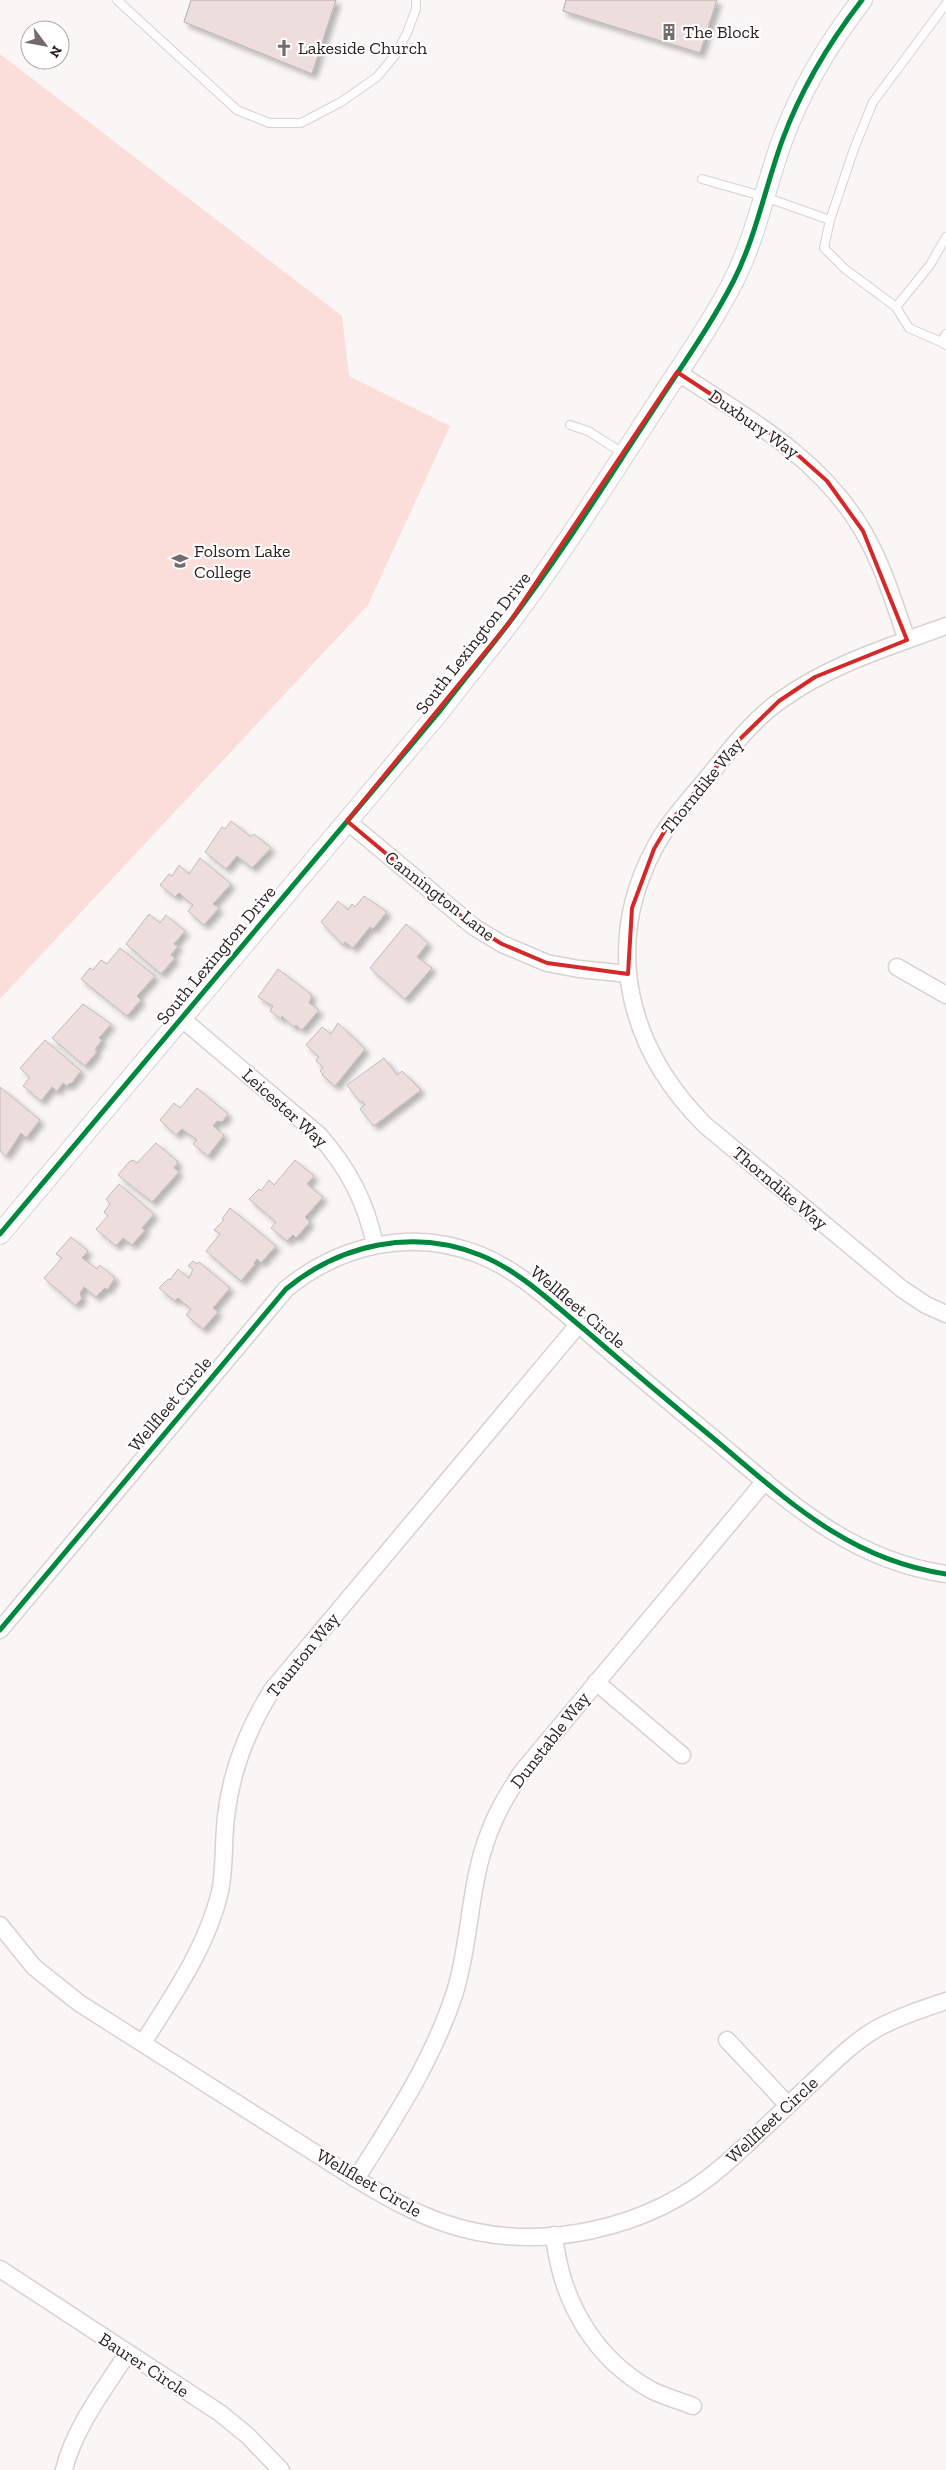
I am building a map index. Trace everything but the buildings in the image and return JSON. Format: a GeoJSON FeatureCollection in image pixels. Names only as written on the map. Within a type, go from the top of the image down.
{"type":"FeatureCollection","features":[{"type":"Feature","properties":{"kind":"street","name":"South Lexington Drive"},"geometry":{"type":"LineString","coordinates":[[0,1234],[347,821],[509,623],[575,531],[734,280],[752,237],[781,143],[813,71],[838,31],[862,0]]}},
{"type":"Feature","properties":{"kind":"street","name":"Duxbury Way"},"geometry":{"type":"LineString","coordinates":[[677,372],[781,440],[827,481],[863,531],[877,558],[907,640]]}},
{"type":"Feature","properties":{"kind":"street","name":"Thorndike Way"},"geometry":{"type":"LineString","coordinates":[[946,626],[840,665],[815,677],[779,701],[739,740],[670,822],[654,849],[641,878],[632,908],[628,939],[628,974],[637,1021],[648,1050],[664,1078],[683,1103],[705,1125],[902,1290],[926,1305],[946,1314]]}},
{"type":"Feature","properties":{"kind":"street","name":"Cannington Lane"},"geometry":{"type":"LineString","coordinates":[[347,821],[474,927],[502,944],[547,963],[579,969],[628,974]]}},
{"type":"Feature","properties":{"kind":"street"},"geometry":{"type":"LineString","coordinates":[[897,967],[946,995]]}},
{"type":"Feature","properties":{"kind":"street","name":"Leicester Way"},"geometry":{"type":"LineString","coordinates":[[182,1018],[319,1135],[337,1156],[352,1179],[364,1205],[375,1245]]}},
{"type":"Feature","properties":{"kind":"street","name":"Wellfleet Circle"},"geometry":{"type":"LineString","coordinates":[[1,1626],[273,1303],[302,1277],[318,1266],[354,1250],[375,1245],[424,1242],[462,1249],[480,1255],[515,1273],[764,1481],[814,1521],[842,1539],[903,1565],[946,1574]]}},
{"type":"Feature","properties":{"kind":"street","name":"Taunton Way"},"geometry":{"type":"LineString","coordinates":[[143,2043],[197,1956],[211,1924],[220,1891],[224,1865],[225,1819],[230,1784],[240,1751],[254,1719],[272,1690],[578,1325]]}},
{"type":"Feature","properties":{"kind":"street","name":"Dunstable Way"},"geometry":{"type":"LineString","coordinates":[[356,2179],[413,2088],[436,2041],[455,1992],[468,1941],[479,1867],[488,1834],[503,1802],[521,1773],[764,1481]]}},
{"type":"Feature","properties":{"kind":"street"},"geometry":{"type":"LineString","coordinates":[[596,1682],[682,1755]]}},
{"type":"Feature","properties":{"kind":"street","name":"Wellfleet Circle"},"geometry":{"type":"LineString","coordinates":[[0,1925],[34,1967],[55,1986],[356,2179],[402,2206],[444,2223],[474,2231],[504,2235],[554,2235],[586,2232],[616,2224],[658,2208],[699,2185],[723,2166],[849,2049],[876,2030],[906,2015],[946,2000]]}},
{"type":"Feature","properties":{"kind":"street"},"geometry":{"type":"LineString","coordinates":[[727,2040],[788,2105]]}},
{"type":"Feature","properties":{"kind":"street"},"geometry":{"type":"LineString","coordinates":[[554,2235],[560,2274],[566,2292],[579,2319],[595,2343],[638,2382],[655,2392],[693,2406]]}},
{"type":"Feature","properties":{"kind":"street","name":"Baurer Circle"},"geometry":{"type":"LineString","coordinates":[[0,2269],[127,2354],[220,2413],[248,2436],[281,2470]]}},
{"type":"Feature","properties":{"kind":"street"},"geometry":{"type":"LineString","coordinates":[[64,2470],[75,2440],[88,2415],[127,2354]]}},
{"type":"Feature","properties":{"kind":"lane"},"geometry":{"type":"LineString","coordinates":[[117,0],[237,110],[269,123],[301,123],[342,102],[377,77],[396,54],[407,33],[416,9],[416,0]]}},
{"type":"Feature","properties":{"kind":"lane"},"geometry":{"type":"LineString","coordinates":[[946,4],[873,102],[854,149],[830,220],[824,248],[844,269],[896,307],[909,328],[943,344],[946,334]]}},
{"type":"Feature","properties":{"kind":"lane"},"geometry":{"type":"LineString","coordinates":[[702,179],[765,197],[830,220]]}},
{"type":"Feature","properties":{"kind":"lane"},"geometry":{"type":"LineString","coordinates":[[896,307],[930,265],[946,237]]}},
{"type":"Feature","properties":{"kind":"lane"},"geometry":{"type":"LineString","coordinates":[[570,425],[588,431],[625,454]]}},
{"type":"Feature","properties":{"kind":"highlighted area"},"geometry":{"type":"Polygon","coordinates":[[[677,372],[781,440],[827,481],[863,531],[907,640],[815,677],[779,701],[739,740],[670,822],[654,849],[632,908],[628,974],[547,963],[502,944],[474,927],[347,821],[509,623],[677,372]]]}},
{"type":"Feature","properties":{"kind":"shaded area","name":"Folsom Lake College"},"geometry":{"type":"Polygon","coordinates":[[[0,54],[342,316],[349,376],[450,426],[368,605],[0,999],[0,54]]]}},
{"type":"Feature","properties":{"kind":"cycle path"},"geometry":{"type":"LineString","coordinates":[[0,1234],[439,712],[509,623],[546,572],[694,349],[725,297],[742,263],[789,122],[816,68],[862,0]]}},
{"type":"Feature","properties":{"kind":"cycle path"},"geometry":{"type":"LineString","coordinates":[[0,1630],[286,1289],[330,1261],[354,1251],[378,1245],[404,1242],[455,1247],[480,1255],[509,1270],[548,1299],[771,1487],[824,1526],[880,1556],[912,1567],[946,1574]]}},
{"type":"Feature","properties":{"kind":"place","name":"The Block"},"geometry":{"type":"Point","coordinates":[669,32]}},
{"type":"Feature","properties":{"kind":"place","name":"Lakeside Church"},"geometry":{"type":"Point","coordinates":[284,48]}},
{"type":"Feature","properties":{"kind":"place","name":"Folsom Lake College"},"geometry":{"type":"Point","coordinates":[180,561]}}]}
